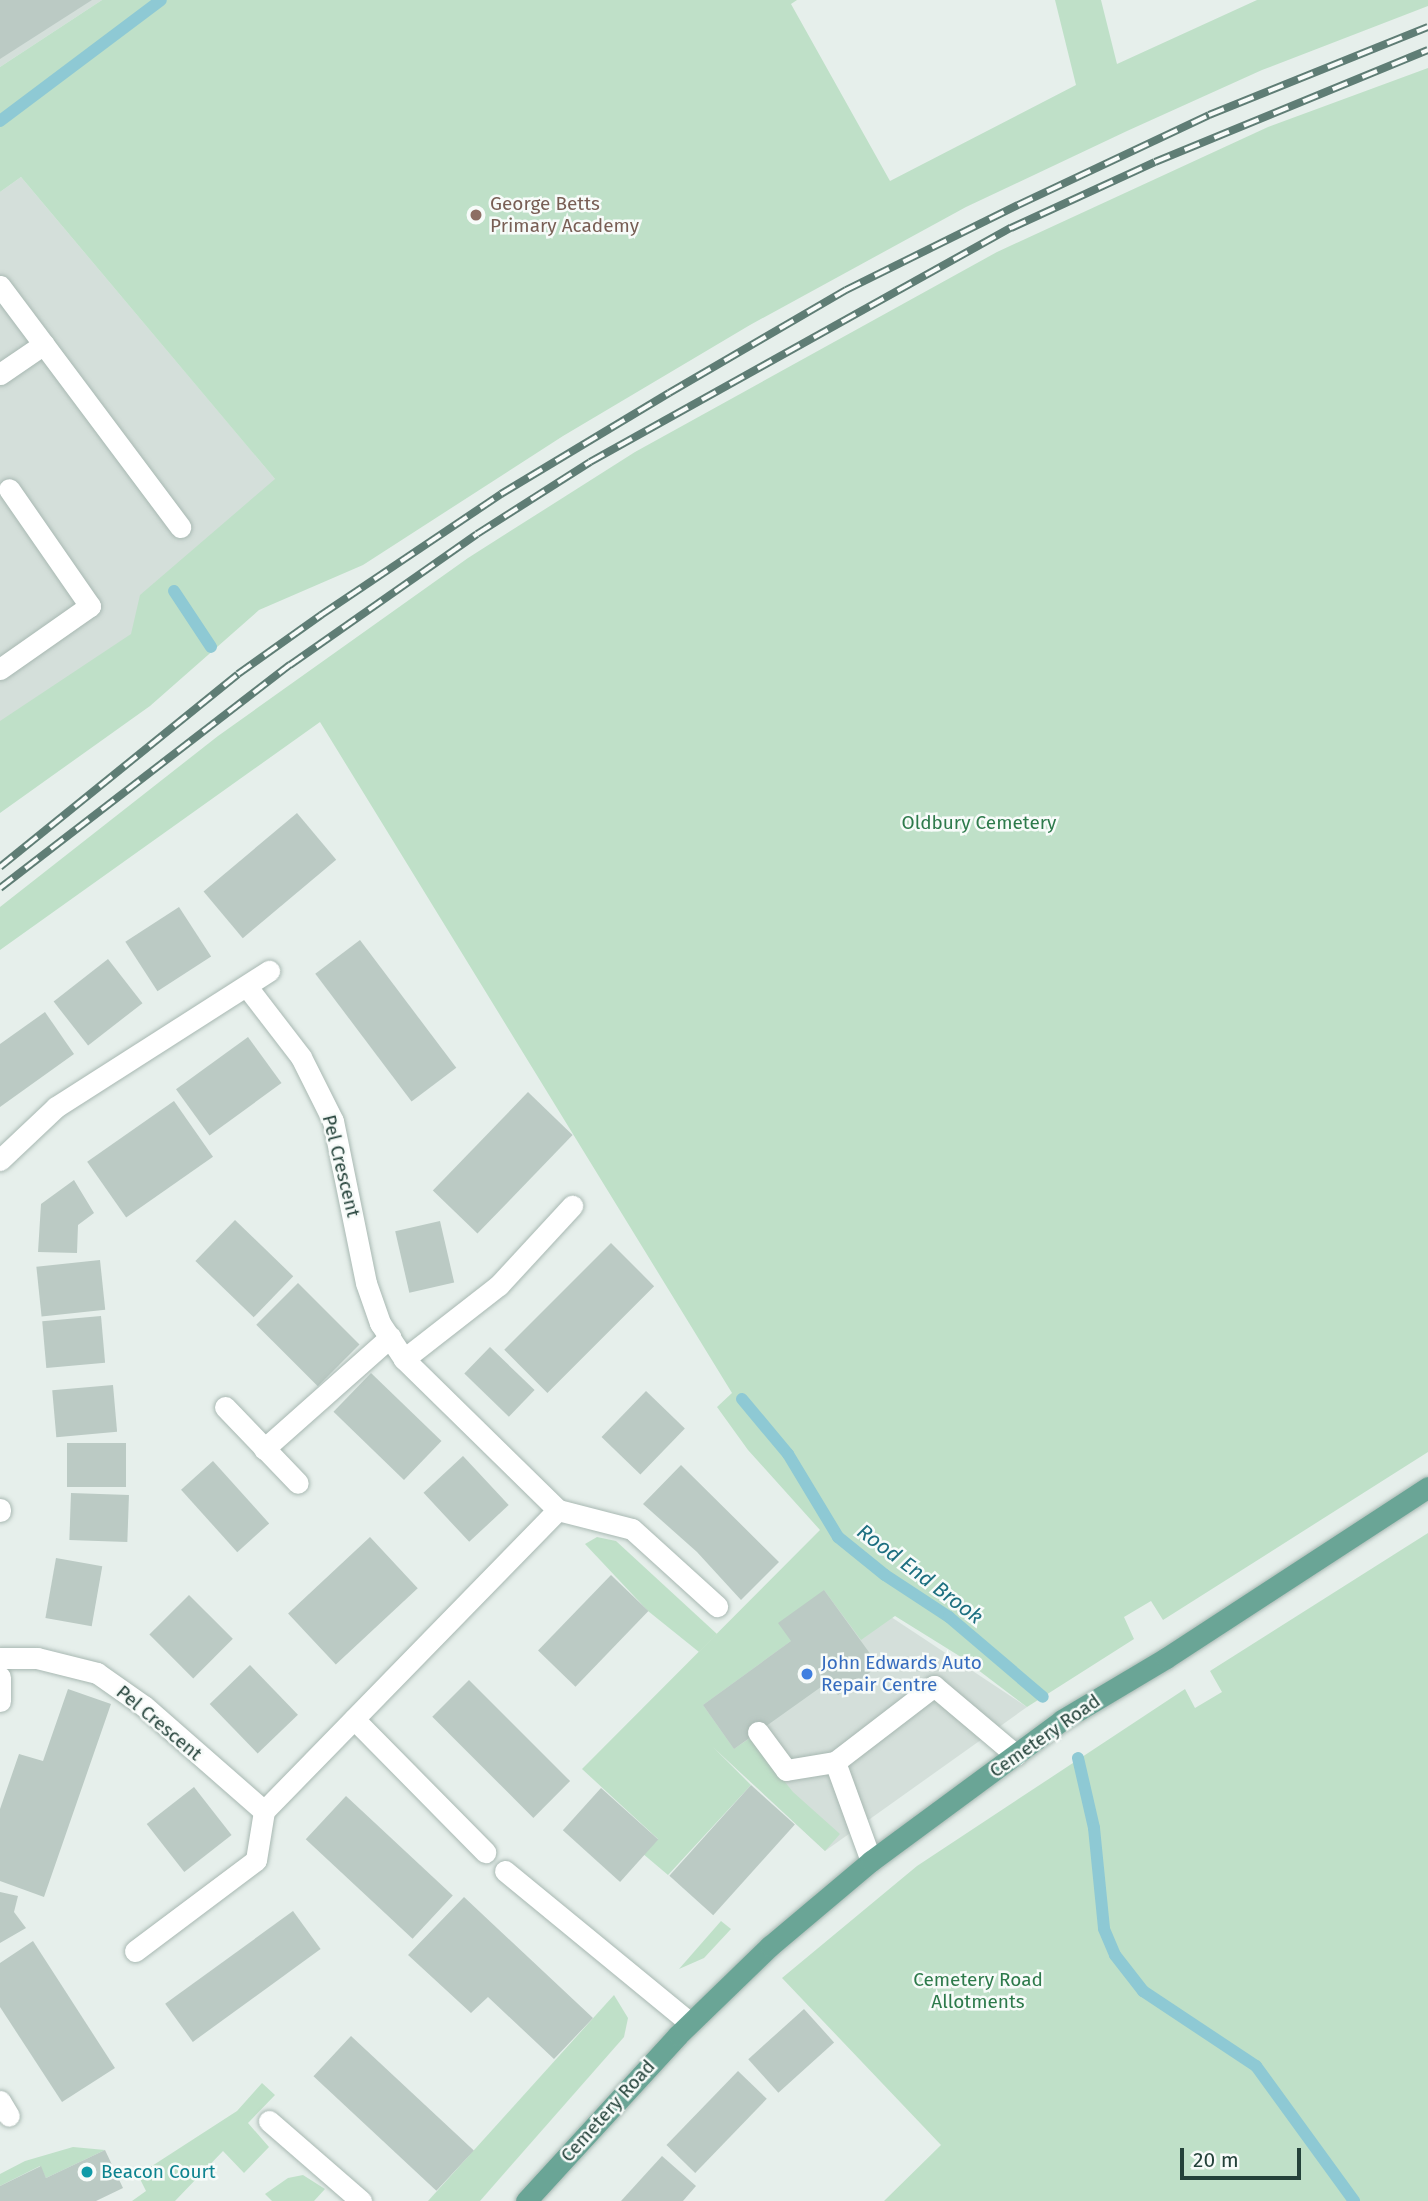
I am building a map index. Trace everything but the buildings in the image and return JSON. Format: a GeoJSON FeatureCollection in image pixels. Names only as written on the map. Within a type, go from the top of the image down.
{"type":"FeatureCollection","features":[{"type":"Feature","properties":{"kind":"main road","name":"Cemetery Road"},"geometry":{"type":"LineString","coordinates":[[526,2201],[690,2023],[771,1946],[871,1861],[1062,1720],[1166,1658],[1428,1487]]}},
{"type":"Feature","properties":{"kind":"street"},"geometry":{"type":"LineString","coordinates":[[0,286],[180,527]]}},
{"type":"Feature","properties":{"kind":"street"},"geometry":{"type":"LineString","coordinates":[[0,374],[44,344]]}},
{"type":"Feature","properties":{"kind":"street"},"geometry":{"type":"LineString","coordinates":[[0,669],[90,606],[9,489]]}},
{"type":"Feature","properties":{"kind":"street"},"geometry":{"type":"LineString","coordinates":[[0,1160],[56,1107],[269,971]]}},
{"type":"Feature","properties":{"kind":"street","name":"Pel Crescent"},"geometry":{"type":"LineString","coordinates":[[247,986],[301,1058],[334,1121],[366,1283],[390,1337],[404,1359],[558,1510]]}},
{"type":"Feature","properties":{"kind":"street"},"geometry":{"type":"LineString","coordinates":[[404,1359],[499,1285],[572,1206]]}},
{"type":"Feature","properties":{"kind":"street"},"geometry":{"type":"LineString","coordinates":[[264,1449],[390,1337]]}},
{"type":"Feature","properties":{"kind":"street"},"geometry":{"type":"LineString","coordinates":[[225,1407],[298,1483]]}},
{"type":"Feature","properties":{"kind":"street"},"geometry":{"type":"LineString","coordinates":[[135,1951],[256,1860],[264,1811],[558,1510],[632,1529],[717,1606]]}},
{"type":"Feature","properties":{"kind":"street","name":"Pel Crescent"},"geometry":{"type":"LineString","coordinates":[[0,1658],[37,1658],[97,1673],[144,1706],[264,1811]]}},
{"type":"Feature","properties":{"kind":"street"},"geometry":{"type":"LineString","coordinates":[[0,1677],[0,1701]]}},
{"type":"Feature","properties":{"kind":"street"},"geometry":{"type":"LineString","coordinates":[[758,1732],[786,1770],[835,1762],[934,1686],[1016,1755]]}},
{"type":"Feature","properties":{"kind":"street"},"geometry":{"type":"LineString","coordinates":[[354,1719],[485,1852]]}},
{"type":"Feature","properties":{"kind":"street"},"geometry":{"type":"LineString","coordinates":[[835,1762],[871,1861]]}},
{"type":"Feature","properties":{"kind":"street"},"geometry":{"type":"LineString","coordinates":[[505,1871],[690,2023]]}},
{"type":"Feature","properties":{"kind":"street"},"geometry":{"type":"LineString","coordinates":[[269,2121],[361,2201]]}},
{"type":"Feature","properties":{"kind":"shaded area"},"geometry":{"type":"Polygon","coordinates":[[[0,0],[102,0],[0,67],[0,0]]]}},
{"type":"Feature","properties":{"kind":"shaded area"},"geometry":{"type":"Polygon","coordinates":[[[21,177],[313,524],[162,605],[0,766],[0,192],[21,177]]]}},
{"type":"Feature","properties":{"kind":"shaded area"},"geometry":{"type":"Polygon","coordinates":[[[799,1556],[1027,1707],[825,1851],[657,1695],[799,1556]]]}},
{"type":"Feature","properties":{"kind":"green space","name":"George Betts Primary Academy"},"geometry":{"type":"Polygon","coordinates":[[[102,0],[797,0],[791,4],[890,181],[1076,85],[1055,0],[1101,0],[1117,64],[1257,0],[1428,0],[1428,6],[1262,70],[1127,131],[966,207],[750,325],[563,436],[363,565],[259,610],[150,706],[0,813],[0,721],[131,634],[140,595],[275,479],[21,177],[0,192],[0,67],[102,0]]]}},
{"type":"Feature","properties":{"kind":"green space","name":"Oldbury Cemetery"},"geometry":{"type":"Polygon","coordinates":[[[1428,68],[1428,1452],[1163,1620],[1151,1601],[1124,1617],[1134,1639],[1027,1707],[961,1657],[895,1616],[861,1640],[824,1590],[791,1641],[703,1705],[734,1749],[750,1738],[793,1792],[840,1834],[825,1851],[713,1747],[751,1785],[668,1875],[642,1853],[658,1839],[582,1769],[820,1530],[748,1450],[717,1407],[732,1393],[320,722],[0,950],[0,907],[218,736],[468,558],[635,452],[997,252],[1268,127],[1428,68]]]}},
{"type":"Feature","properties":{"kind":"green space","name":"Cemetery Road Allotments"},"geometry":{"type":"Polygon","coordinates":[[[1428,1533],[1428,2201],[884,2201],[941,2145],[782,1978],[917,1866],[1185,1689],[1195,1708],[1222,1692],[1210,1671],[1428,1533]]]}},
{"type":"Feature","properties":{"kind":"green space"},"geometry":{"type":"Polygon","coordinates":[[[597,1537],[616,1541],[717,1634],[699,1652],[648,1611],[585,1544],[597,1537]]]}},
{"type":"Feature","properties":{"kind":"green space"},"geometry":{"type":"Polygon","coordinates":[[[721,1921],[731,1929],[704,1958],[679,1969],[721,1921]]]}},
{"type":"Feature","properties":{"kind":"green space"},"geometry":{"type":"Polygon","coordinates":[[[614,1995],[628,2018],[624,2037],[480,2201],[428,2201],[614,1995]]]}},
{"type":"Feature","properties":{"kind":"green space"},"geometry":{"type":"Polygon","coordinates":[[[262,2083],[275,2095],[248,2123],[269,2147],[244,2173],[223,2151],[175,2201],[132,2201],[146,2191],[138,2175],[237,2111],[262,2083]]]}},
{"type":"Feature","properties":{"kind":"green space"},"geometry":{"type":"Polygon","coordinates":[[[73,2147],[105,2150],[46,2178],[40,2166],[0,2186],[0,2174],[25,2161],[73,2147]]]}},
{"type":"Feature","properties":{"kind":"green space"},"geometry":{"type":"Polygon","coordinates":[[[303,2175],[325,2189],[314,2201],[272,2201],[265,2194],[288,2178],[303,2175]]]}},
{"type":"Feature","properties":{"kind":"waterway"},"geometry":{"type":"LineString","coordinates":[[0,121],[161,0]]}},
{"type":"Feature","properties":{"kind":"waterway","name":"Rood End Brook"},"geometry":{"type":"LineString","coordinates":[[174,591],[211,647]]}},
{"type":"Feature","properties":{"kind":"waterway","name":"Rood End Brook"},"geometry":{"type":"LineString","coordinates":[[742,1399],[788,1454],[838,1537],[885,1575],[949,1617],[1043,1697]]}},
{"type":"Feature","properties":{"kind":"waterway","name":"Rood End Brook"},"geometry":{"type":"LineString","coordinates":[[1078,1758],[1094,1828],[1104,1929],[1115,1955],[1143,1991],[1256,2066],[1354,2201]]}},
{"type":"Feature","properties":{"kind":"railway"},"geometry":{"type":"LineString","coordinates":[[0,867],[238,674],[321,615],[501,494],[669,393],[846,290],[1018,205],[1209,115],[1428,27]]}},
{"type":"Feature","properties":{"kind":"railway"},"geometry":{"type":"LineString","coordinates":[[0,888],[290,665],[477,534],[590,462],[1011,228],[1155,162],[1428,50]]}},
{"type":"Feature","properties":{"kind":"place","name":"George Betts Primary Academy"},"geometry":{"type":"Point","coordinates":[476,215]}},
{"type":"Feature","properties":{"kind":"place","name":"John Edwards Auto Repair Centre"},"geometry":{"type":"Point","coordinates":[807,1674]}},
{"type":"Feature","properties":{"kind":"place","name":"Beacon Court"},"geometry":{"type":"Point","coordinates":[87,2172]}}]}
